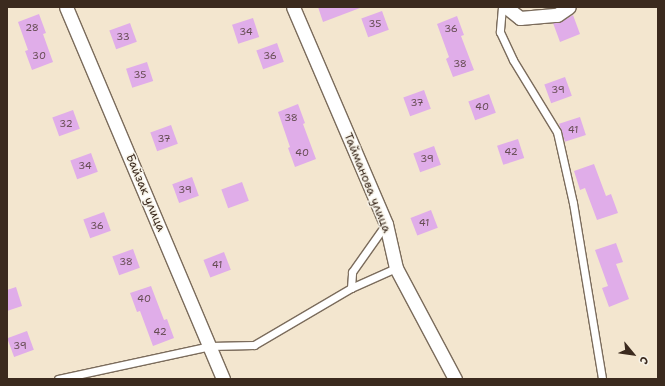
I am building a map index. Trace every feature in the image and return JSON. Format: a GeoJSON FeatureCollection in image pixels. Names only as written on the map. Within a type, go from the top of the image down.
{"type":"FeatureCollection","features":[{"type":"Feature","properties":{"kind":"street","name":"Байзак улица"},"geometry":{"type":"LineString","coordinates":[[66,7],[224,379]]}},
{"type":"Feature","properties":{"kind":"street","name":"Тайманова улица"},"geometry":{"type":"LineString","coordinates":[[293,7],[386,224],[396,268],[455,379]]}},
{"type":"Feature","properties":{"kind":"street"},"geometry":{"type":"LineString","coordinates":[[506,7],[520,18],[557,15],[569,7]]}},
{"type":"Feature","properties":{"kind":"lane"},"geometry":{"type":"LineString","coordinates":[[502,7],[500,32],[512,60],[557,132],[573,203],[602,379]]}},
{"type":"Feature","properties":{"kind":"lane"},"geometry":{"type":"LineString","coordinates":[[351,288],[352,272],[386,224]]}},
{"type":"Feature","properties":{"kind":"lane"},"geometry":{"type":"LineString","coordinates":[[58,379],[210,346],[254,345],[351,288],[396,268]]}},
{"type":"Feature","properties":{"kind":"building"},"geometry":{"type":"Polygon","coordinates":[[[318,7],[359,7],[360,8],[323,22],[318,7]]]}},
{"type":"Feature","properties":{"kind":"building"},"geometry":{"type":"Polygon","coordinates":[[[382,11],[389,30],[368,37],[361,19],[382,11]]]}},
{"type":"Feature","properties":{"kind":"building"},"geometry":{"type":"Polygon","coordinates":[[[39,14],[46,33],[43,34],[53,62],[32,70],[25,51],[28,50],[18,22],[39,14]]]}},
{"type":"Feature","properties":{"kind":"building"},"geometry":{"type":"Polygon","coordinates":[[[573,15],[580,34],[560,42],[553,23],[561,22],[573,15]]]}},
{"type":"Feature","properties":{"kind":"building"},"geometry":{"type":"Polygon","coordinates":[[[457,16],[464,35],[461,36],[474,70],[453,77],[446,59],[449,57],[437,24],[457,16]]]}},
{"type":"Feature","properties":{"kind":"building"},"geometry":{"type":"Polygon","coordinates":[[[253,18],[259,37],[238,44],[232,25],[253,18]]]}},
{"type":"Feature","properties":{"kind":"building"},"geometry":{"type":"Polygon","coordinates":[[[130,23],[137,42],[116,49],[109,31],[130,23]]]}},
{"type":"Feature","properties":{"kind":"building"},"geometry":{"type":"Polygon","coordinates":[[[277,43],[284,62],[263,69],[256,51],[277,43]]]}},
{"type":"Feature","properties":{"kind":"building"},"geometry":{"type":"Polygon","coordinates":[[[147,62],[153,81],[132,88],[126,69],[147,62]]]}},
{"type":"Feature","properties":{"kind":"building"},"geometry":{"type":"Polygon","coordinates":[[[565,77],[572,96],[551,103],[544,85],[565,77]]]}},
{"type":"Feature","properties":{"kind":"building"},"geometry":{"type":"Polygon","coordinates":[[[424,90],[431,109],[410,116],[403,98],[424,90]]]}},
{"type":"Feature","properties":{"kind":"building"},"geometry":{"type":"Polygon","coordinates":[[[489,94],[496,113],[475,120],[468,102],[489,94]]]}},
{"type":"Feature","properties":{"kind":"building"},"geometry":{"type":"Polygon","coordinates":[[[298,104],[305,123],[303,124],[316,159],[295,167],[278,112],[298,104]]]}},
{"type":"Feature","properties":{"kind":"building"},"geometry":{"type":"Polygon","coordinates":[[[73,110],[80,129],[59,136],[52,118],[73,110]]]}},
{"type":"Feature","properties":{"kind":"building"},"geometry":{"type":"Polygon","coordinates":[[[580,117],[586,135],[565,142],[559,124],[580,117]]]}},
{"type":"Feature","properties":{"kind":"building"},"geometry":{"type":"Polygon","coordinates":[[[171,125],[178,144],[157,151],[150,133],[171,125]]]}},
{"type":"Feature","properties":{"kind":"building"},"geometry":{"type":"Polygon","coordinates":[[[518,139],[524,158],[503,165],[497,146],[518,139]]]}},
{"type":"Feature","properties":{"kind":"building"},"geometry":{"type":"Polygon","coordinates":[[[434,146],[441,165],[420,172],[413,154],[434,146]]]}},
{"type":"Feature","properties":{"kind":"building"},"geometry":{"type":"Polygon","coordinates":[[[91,153],[98,172],[77,179],[70,161],[91,153]]]}},
{"type":"Feature","properties":{"kind":"building"},"geometry":{"type":"Polygon","coordinates":[[[594,164],[606,196],[611,194],[618,213],[597,220],[585,188],[580,190],[574,171],[594,164]]]}},
{"type":"Feature","properties":{"kind":"building"},"geometry":{"type":"Polygon","coordinates":[[[192,177],[199,196],[179,203],[172,184],[192,177]]]}},
{"type":"Feature","properties":{"kind":"building"},"geometry":{"type":"Polygon","coordinates":[[[242,182],[249,201],[228,208],[221,190],[242,182]]]}},
{"type":"Feature","properties":{"kind":"building"},"geometry":{"type":"Polygon","coordinates":[[[431,210],[438,228],[417,236],[410,218],[431,210]]]}},
{"type":"Feature","properties":{"kind":"building"},"geometry":{"type":"Polygon","coordinates":[[[104,212],[111,231],[90,238],[83,220],[104,212]]]}},
{"type":"Feature","properties":{"kind":"building"},"geometry":{"type":"Polygon","coordinates":[[[616,243],[623,262],[616,264],[629,299],[609,307],[602,288],[608,286],[595,250],[616,243]]]}},
{"type":"Feature","properties":{"kind":"building"},"geometry":{"type":"Polygon","coordinates":[[[133,249],[140,268],[119,275],[112,257],[133,249]]]}},
{"type":"Feature","properties":{"kind":"building"},"geometry":{"type":"Polygon","coordinates":[[[224,252],[231,270],[210,278],[203,260],[224,252]]]}},
{"type":"Feature","properties":{"kind":"building"},"geometry":{"type":"Polygon","coordinates":[[[151,286],[164,320],[167,319],[174,338],[153,346],[140,311],[137,312],[130,293],[151,286]]]}},
{"type":"Feature","properties":{"kind":"building"},"geometry":{"type":"Polygon","coordinates":[[[16,287],[22,306],[7,311],[7,290],[16,287]]]}},
{"type":"Feature","properties":{"kind":"building"},"geometry":{"type":"Polygon","coordinates":[[[27,331],[34,350],[14,357],[7,338],[27,331]]]}}]}
